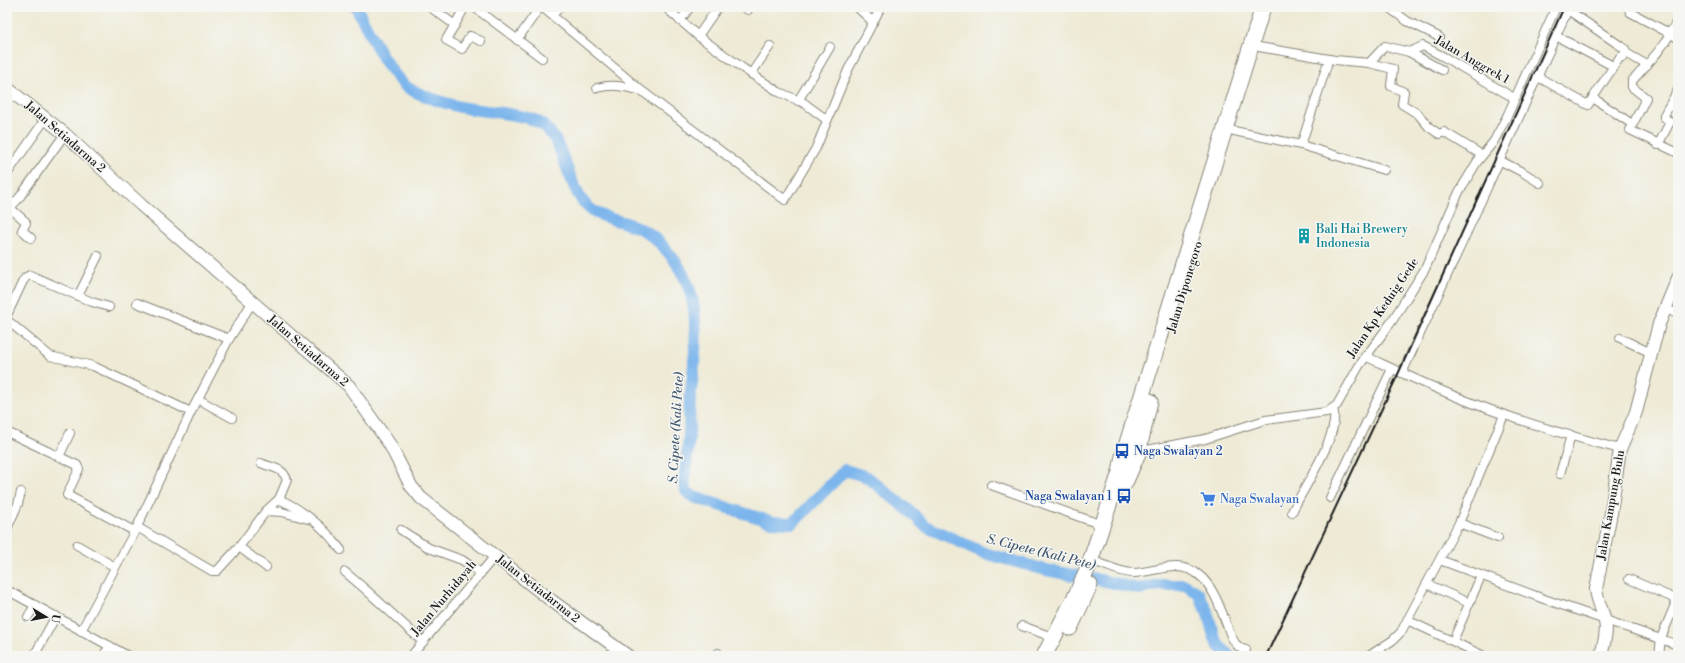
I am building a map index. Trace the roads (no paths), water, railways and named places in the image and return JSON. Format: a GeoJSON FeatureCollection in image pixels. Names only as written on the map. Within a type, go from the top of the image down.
{"type":"FeatureCollection","features":[{"type":"Feature","properties":{"kind":"highway","name":"Jalan Diponegoro"},"geometry":{"type":"LineString","coordinates":[[1132,451],[1263,7]]}},
{"type":"Feature","properties":{"kind":"highway","name":"Jalan Diponegoro"},"geometry":{"type":"LineString","coordinates":[[1079,598],[1095,565],[1120,472],[1132,451],[1151,393],[1272,7]]}},
{"type":"Feature","properties":{"kind":"highway"},"geometry":{"type":"LineString","coordinates":[[1044,656],[1079,598]]}},
{"type":"Feature","properties":{"kind":"highway"},"geometry":{"type":"LineString","coordinates":[[1056,656],[1079,598]]}},
{"type":"Feature","properties":{"kind":"main road","name":"Jalan Setiadarma 2"},"geometry":{"type":"LineString","coordinates":[[7,88],[65,134],[120,186],[252,303],[349,386],[390,444],[417,494],[583,624],[628,656]]}},
{"type":"Feature","properties":{"kind":"main road","name":"Jalan Kampung Bulu"},"geometry":{"type":"LineString","coordinates":[[1601,656],[1606,629],[1596,589],[1611,513],[1620,449],[1636,412],[1651,353],[1666,309],[1677,284]]}},
{"type":"Feature","properties":{"kind":"street"},"geometry":{"type":"LineString","coordinates":[[430,7],[455,25]]}},
{"type":"Feature","properties":{"kind":"street"},"geometry":{"type":"LineString","coordinates":[[465,7],[446,40],[462,49],[470,36],[481,41]]}},
{"type":"Feature","properties":{"kind":"street"},"geometry":{"type":"LineString","coordinates":[[474,7],[542,58]]}},
{"type":"Feature","properties":{"kind":"street"},"geometry":{"type":"LineString","coordinates":[[517,40],[541,7],[642,92],[785,200],[811,158],[848,70],[881,7]]}},
{"type":"Feature","properties":{"kind":"street"},"geometry":{"type":"LineString","coordinates":[[552,15],[560,7]]}},
{"type":"Feature","properties":{"kind":"street"},"geometry":{"type":"LineString","coordinates":[[665,7],[698,36],[751,74],[779,92],[798,101],[827,120]]}},
{"type":"Feature","properties":{"kind":"street"},"geometry":{"type":"LineString","coordinates":[[680,21],[690,7]]}},
{"type":"Feature","properties":{"kind":"street"},"geometry":{"type":"LineString","coordinates":[[698,36],[718,7]]}},
{"type":"Feature","properties":{"kind":"street"},"geometry":{"type":"LineString","coordinates":[[857,7],[874,22]]}},
{"type":"Feature","properties":{"kind":"street"},"geometry":{"type":"LineString","coordinates":[[1388,7],[1407,21],[1439,37]]}},
{"type":"Feature","properties":{"kind":"street","name":"Jalan Kp Keduig Gede"},"geometry":{"type":"LineString","coordinates":[[1333,409],[1341,400],[1365,356],[1392,321],[1417,283],[1459,192],[1470,172],[1494,141],[1556,7]]}},
{"type":"Feature","properties":{"kind":"street"},"geometry":{"type":"LineString","coordinates":[[1628,7],[1630,12],[1674,36]]}},
{"type":"Feature","properties":{"kind":"street"},"geometry":{"type":"LineString","coordinates":[[1402,373],[1436,297],[1450,271],[1569,8],[1625,49],[1625,52],[1647,65]]}},
{"type":"Feature","properties":{"kind":"street"},"geometry":{"type":"LineString","coordinates":[[1678,18],[1674,36],[1632,81],[1632,87],[1646,98],[1632,124],[1630,131],[1678,153]]}},
{"type":"Feature","properties":{"kind":"street"},"geometry":{"type":"LineString","coordinates":[[1556,36],[1613,66]]}},
{"type":"Feature","properties":{"kind":"street"},"geometry":{"type":"LineString","coordinates":[[751,74],[770,46]]}},
{"type":"Feature","properties":{"kind":"street","name":"Jalan Anggrek 1"},"geometry":{"type":"LineString","coordinates":[[1369,63],[1385,46],[1409,52],[1425,47],[1514,98]]}},
{"type":"Feature","properties":{"kind":"street"},"geometry":{"type":"LineString","coordinates":[[798,101],[830,47]]}},
{"type":"Feature","properties":{"kind":"street"},"geometry":{"type":"LineString","coordinates":[[1259,47],[1335,60],[1369,63],[1393,69],[1391,86],[1404,92],[1402,104],[1418,114],[1429,127],[1439,134],[1444,132],[1482,155]]}},
{"type":"Feature","properties":{"kind":"street"},"geometry":{"type":"LineString","coordinates":[[1409,52],[1442,70]]}},
{"type":"Feature","properties":{"kind":"street"},"geometry":{"type":"LineString","coordinates":[[1538,77],[1587,105],[1613,66],[1620,58],[1623,57],[1625,52]]}},
{"type":"Feature","properties":{"kind":"street"},"geometry":{"type":"LineString","coordinates":[[1301,145],[1327,65]]}},
{"type":"Feature","properties":{"kind":"street"},"geometry":{"type":"LineString","coordinates":[[597,88],[622,85],[642,92]]}},
{"type":"Feature","properties":{"kind":"street"},"geometry":{"type":"LineString","coordinates":[[1658,145],[1670,122],[1664,117],[1664,115],[1678,90]]}},
{"type":"Feature","properties":{"kind":"street"},"geometry":{"type":"LineString","coordinates":[[1593,98],[1632,124]]}},
{"type":"Feature","properties":{"kind":"street"},"geometry":{"type":"LineString","coordinates":[[7,174],[46,118]]}},
{"type":"Feature","properties":{"kind":"street"},"geometry":{"type":"LineString","coordinates":[[1234,131],[1301,145],[1384,170]]}},
{"type":"Feature","properties":{"kind":"street"},"geometry":{"type":"LineString","coordinates":[[32,238],[22,230],[26,223],[25,221],[10,208],[19,198],[65,134]]}},
{"type":"Feature","properties":{"kind":"street"},"geometry":{"type":"LineString","coordinates":[[1499,160],[1540,183]]}},
{"type":"Feature","properties":{"kind":"street"},"geometry":{"type":"LineString","coordinates":[[78,296],[98,256]]}},
{"type":"Feature","properties":{"kind":"street"},"geometry":{"type":"LineString","coordinates":[[7,315],[23,281],[30,275],[97,304],[109,307]]}},
{"type":"Feature","properties":{"kind":"street"},"geometry":{"type":"LineString","coordinates":[[137,303],[229,339]]}},
{"type":"Feature","properties":{"kind":"street"},"geometry":{"type":"LineString","coordinates":[[81,631],[136,529],[191,412],[229,339],[252,303]]}},
{"type":"Feature","properties":{"kind":"street"},"geometry":{"type":"LineString","coordinates":[[1666,309],[1678,314]]}},
{"type":"Feature","properties":{"kind":"street"},"geometry":{"type":"LineString","coordinates":[[7,320],[50,356],[93,366],[191,412]]}},
{"type":"Feature","properties":{"kind":"street"},"geometry":{"type":"LineString","coordinates":[[1620,338],[1651,353]]}},
{"type":"Feature","properties":{"kind":"street"},"geometry":{"type":"LineString","coordinates":[[1365,356],[1458,398],[1504,415],[1620,449]]}},
{"type":"Feature","properties":{"kind":"street"},"geometry":{"type":"LineString","coordinates":[[1330,498],[1392,368]]}},
{"type":"Feature","properties":{"kind":"street"},"geometry":{"type":"LineString","coordinates":[[198,399],[232,418]]}},
{"type":"Feature","properties":{"kind":"street"},"geometry":{"type":"LineString","coordinates":[[1132,451],[1204,439],[1265,420],[1322,414],[1333,409],[1335,419],[1324,451],[1316,470],[1303,490],[1292,512]]}},
{"type":"Feature","properties":{"kind":"street"},"geometry":{"type":"LineString","coordinates":[[1369,656],[1398,636],[1407,620],[1459,523],[1504,415]]}},
{"type":"Feature","properties":{"kind":"street"},"geometry":{"type":"LineString","coordinates":[[7,433],[78,467],[67,495],[136,529],[212,571],[220,569],[239,547],[266,511],[279,499],[287,480],[286,475],[276,468],[261,463]]}},
{"type":"Feature","properties":{"kind":"street"},"geometry":{"type":"LineString","coordinates":[[59,457],[70,433]]}},
{"type":"Feature","properties":{"kind":"street"},"geometry":{"type":"LineString","coordinates":[[1560,474],[1571,435]]}},
{"type":"Feature","properties":{"kind":"street"},"geometry":{"type":"LineString","coordinates":[[991,485],[1106,526]]}},
{"type":"Feature","properties":{"kind":"street"},"geometry":{"type":"LineString","coordinates":[[7,529],[18,504],[21,492]]}},
{"type":"Feature","properties":{"kind":"street"},"geometry":{"type":"LineString","coordinates":[[279,499],[294,506],[327,532],[341,550]]}},
{"type":"Feature","properties":{"kind":"street"},"geometry":{"type":"LineString","coordinates":[[266,511],[282,512],[311,520]]}},
{"type":"Feature","properties":{"kind":"street"},"geometry":{"type":"LineString","coordinates":[[1459,523],[1498,538]]}},
{"type":"Feature","properties":{"kind":"street"},"geometry":{"type":"LineString","coordinates":[[401,530],[429,548],[462,560],[481,573]]}},
{"type":"Feature","properties":{"kind":"street"},"geometry":{"type":"LineString","coordinates":[[77,545],[115,567]]}},
{"type":"Feature","properties":{"kind":"street"},"geometry":{"type":"LineString","coordinates":[[239,547],[266,567]]}},
{"type":"Feature","properties":{"kind":"street","name":"Jalan Nurhidayah"},"geometry":{"type":"LineString","coordinates":[[413,656],[495,556]]}},
{"type":"Feature","properties":{"kind":"street"},"geometry":{"type":"LineString","coordinates":[[1440,560],[1604,620],[1678,644]]}},
{"type":"Feature","properties":{"kind":"street"},"geometry":{"type":"LineString","coordinates":[[1095,565],[1134,573],[1175,567],[1194,571],[1205,580],[1208,585],[1217,601],[1236,645],[1246,650]]}},
{"type":"Feature","properties":{"kind":"street"},"geometry":{"type":"LineString","coordinates":[[345,572],[365,588],[423,642]]}},
{"type":"Feature","properties":{"kind":"street"},"geometry":{"type":"LineString","coordinates":[[1453,641],[1481,576]]}},
{"type":"Feature","properties":{"kind":"street"},"geometry":{"type":"LineString","coordinates":[[1629,579],[1677,600],[1661,638],[1659,656]]}},
{"type":"Feature","properties":{"kind":"street"},"geometry":{"type":"LineString","coordinates":[[1427,584],[1469,603]]}},
{"type":"Feature","properties":{"kind":"street"},"geometry":{"type":"LineString","coordinates":[[7,590],[128,656]]}},
{"type":"Feature","properties":{"kind":"street"},"geometry":{"type":"LineString","coordinates":[[28,617],[35,605]]}},
{"type":"Feature","properties":{"kind":"street"},"geometry":{"type":"LineString","coordinates":[[34,656],[56,616]]}},
{"type":"Feature","properties":{"kind":"street"},"geometry":{"type":"LineString","coordinates":[[1407,620],[1482,655]]}},
{"type":"Feature","properties":{"kind":"street"},"geometry":{"type":"LineString","coordinates":[[1022,626],[1054,638]]}},
{"type":"Feature","properties":{"kind":"street"},"geometry":{"type":"LineString","coordinates":[[103,656],[110,646]]}},
{"type":"Feature","properties":{"kind":"waterway","name":"S. Cipete (Kali Pete)"},"geometry":{"type":"LineString","coordinates":[[356,7],[371,37],[389,67],[403,84],[415,92],[441,102],[465,108],[526,117],[544,126],[559,147],[574,185],[580,197],[587,206],[601,215],[645,231],[653,237],[670,255],[683,273],[690,292],[696,333],[690,400],[689,441],[684,483],[686,491],[694,497],[772,522],[793,523],[845,470],[867,477],[912,513],[925,526],[984,553],[1046,570],[1139,589],[1159,585],[1185,585],[1198,593],[1207,611],[1214,636],[1219,646],[1230,656]]}},
{"type":"Feature","properties":{"kind":"railway"},"geometry":{"type":"LineString","coordinates":[[1266,656],[1399,372],[1564,7]]}},
{"type":"Feature","properties":{"kind":"place","name":"Bali Hai Brewery Indonesia"},"geometry":{"type":"Point","coordinates":[1304,236]}},
{"type":"Feature","properties":{"kind":"place","name":"Naga Swalayan 2"},"geometry":{"type":"Point","coordinates":[1122,451]}},
{"type":"Feature","properties":{"kind":"place","name":"Naga Swalayan 1"},"geometry":{"type":"Point","coordinates":[1124,496]}},
{"type":"Feature","properties":{"kind":"place","name":"Naga Swalayan"},"geometry":{"type":"Point","coordinates":[1208,499]}}]}
